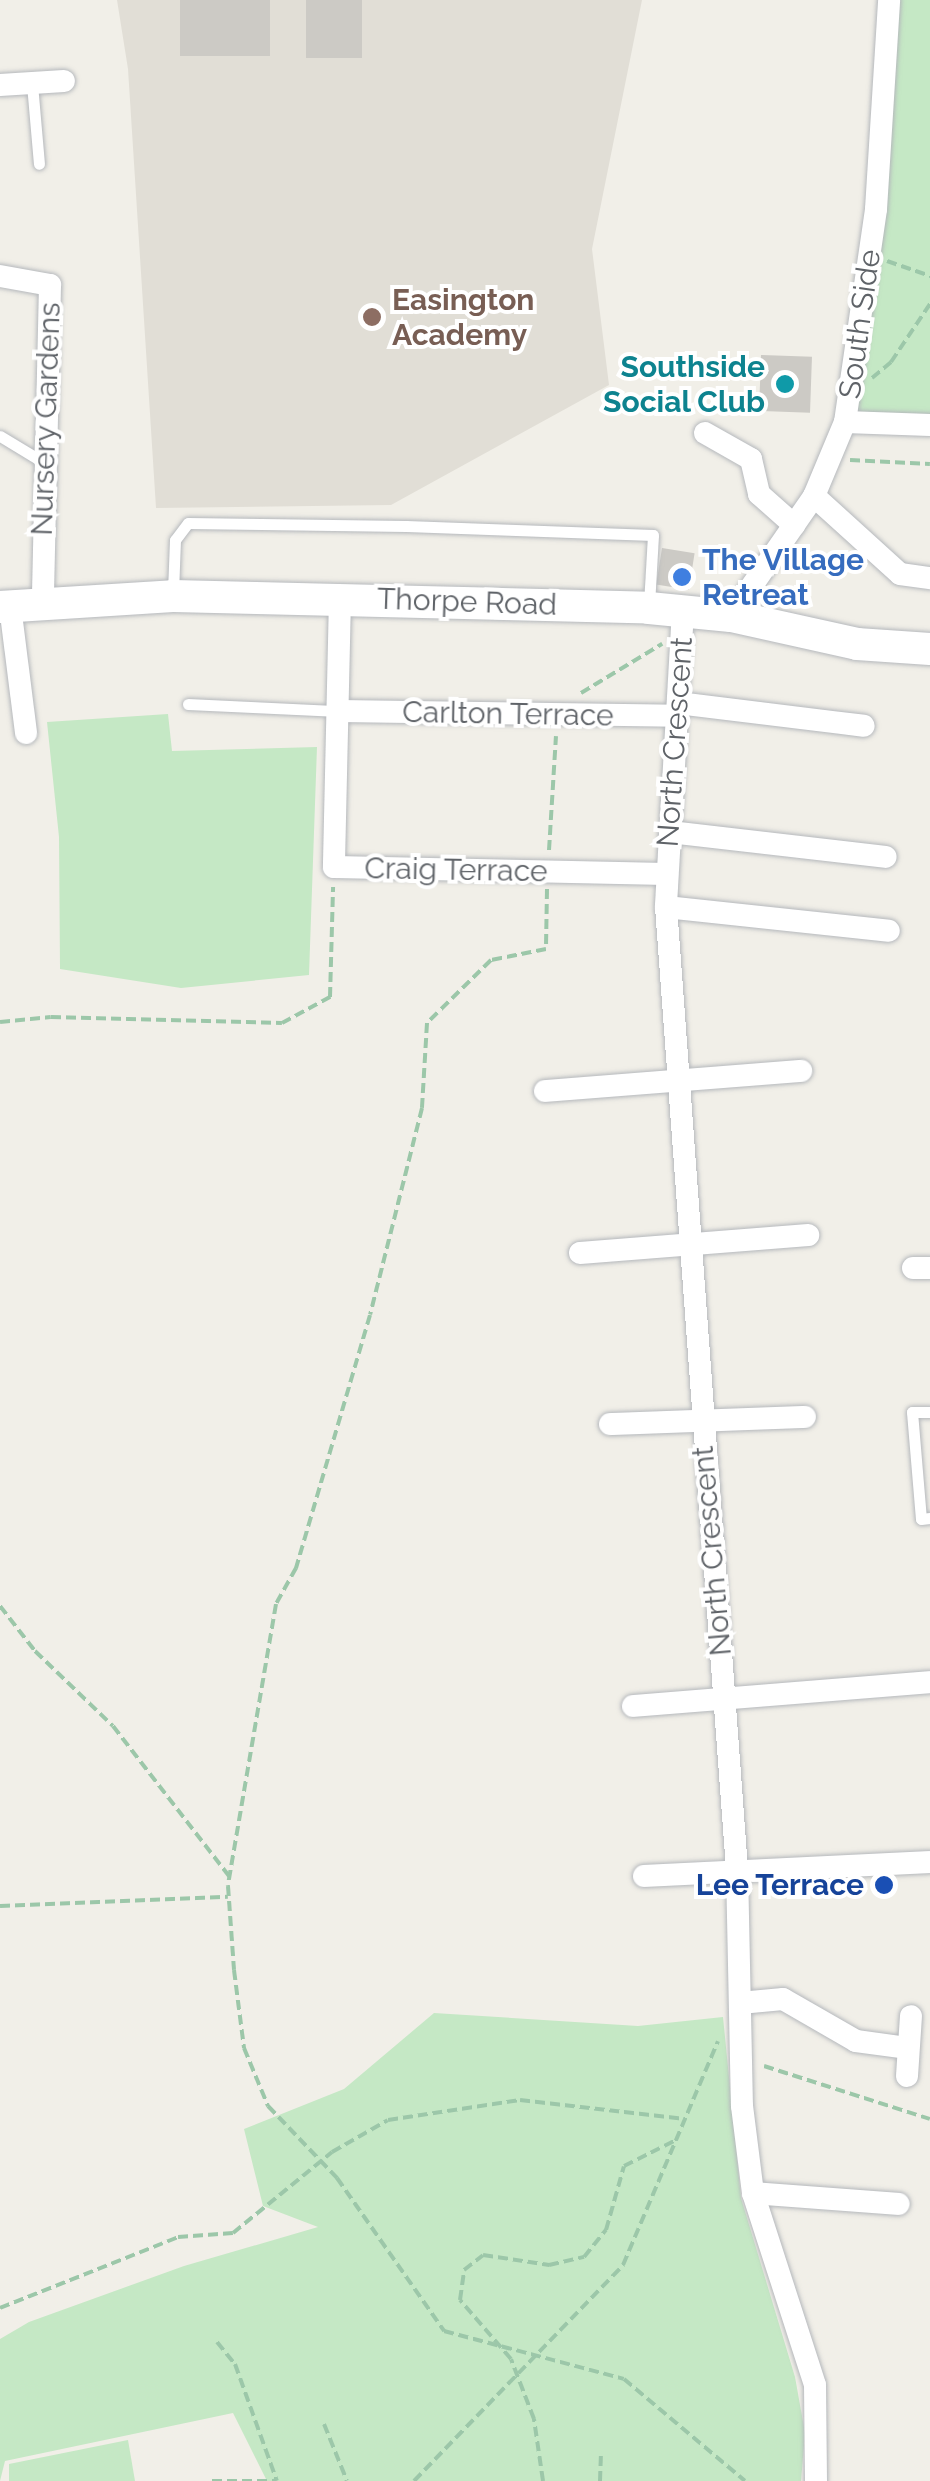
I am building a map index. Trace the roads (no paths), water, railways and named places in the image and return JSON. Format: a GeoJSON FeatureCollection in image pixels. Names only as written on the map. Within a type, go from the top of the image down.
{"type":"FeatureCollection","features":[{"type":"Feature","properties":{"kind":"main road","name":"Thorpe Road"},"geometry":{"type":"LineString","coordinates":[[17,605],[173,596],[649,608],[731,616],[857,644],[930,649]]}},
{"type":"Feature","properties":{"kind":"street","name":"South Side"},"geometry":{"type":"LineString","coordinates":[[731,616],[814,496],[833,460],[845,422],[870,253],[888,0]]}},
{"type":"Feature","properties":{"kind":"street"},"geometry":{"type":"LineString","coordinates":[[0,85],[64,81]]}},
{"type":"Feature","properties":{"kind":"street","name":"Nursery Gardens"},"geometry":{"type":"LineString","coordinates":[[0,276],[50,285],[50,420],[17,605],[11,702],[26,733]]}},
{"type":"Feature","properties":{"kind":"street"},"geometry":{"type":"LineString","coordinates":[[845,422],[930,426]]}},
{"type":"Feature","properties":{"kind":"street"},"geometry":{"type":"LineString","coordinates":[[705,433],[750,459],[759,494],[794,525]]}},
{"type":"Feature","properties":{"kind":"street"},"geometry":{"type":"LineString","coordinates":[[814,496],[900,574],[930,578]]}},
{"type":"Feature","properties":{"kind":"street","name":"Craig Terrace"},"geometry":{"type":"LineString","coordinates":[[340,598],[334,867],[667,874]]}},
{"type":"Feature","properties":{"kind":"street","name":"North Crescent"},"geometry":{"type":"LineString","coordinates":[[683,610],[666,907],[737,1869],[741,2062],[754,2192],[816,2385],[816,2481]]}},
{"type":"Feature","properties":{"kind":"street","name":"Carlton Terrace"},"geometry":{"type":"LineString","coordinates":[[340,711],[678,710],[864,726]]}},
{"type":"Feature","properties":{"kind":"street"},"geometry":{"type":"LineString","coordinates":[[670,832],[886,857]]}},
{"type":"Feature","properties":{"kind":"street"},"geometry":{"type":"LineString","coordinates":[[666,907],[888,931]]}},
{"type":"Feature","properties":{"kind":"street"},"geometry":{"type":"LineString","coordinates":[[545,1091],[800,1071]]}},
{"type":"Feature","properties":{"kind":"street"},"geometry":{"type":"LineString","coordinates":[[580,1252],[808,1235]]}},
{"type":"Feature","properties":{"kind":"street"},"geometry":{"type":"LineString","coordinates":[[610,1424],[805,1417]]}},
{"type":"Feature","properties":{"kind":"street"},"geometry":{"type":"LineString","coordinates":[[633,1706],[724,1694],[930,1682]]}},
{"type":"Feature","properties":{"kind":"street"},"geometry":{"type":"LineString","coordinates":[[644,1876],[930,1862]]}},
{"type":"Feature","properties":{"kind":"street"},"geometry":{"type":"LineString","coordinates":[[740,2009],[783,2000],[856,2042],[908,2048]]}},
{"type":"Feature","properties":{"kind":"street"},"geometry":{"type":"LineString","coordinates":[[906,2076],[911,2016]]}},
{"type":"Feature","properties":{"kind":"street"},"geometry":{"type":"LineString","coordinates":[[754,2192],[899,2204]]}},
{"type":"Feature","properties":{"kind":"lane"},"geometry":{"type":"LineString","coordinates":[[32,84],[38,164]]}},
{"type":"Feature","properties":{"kind":"lane"},"geometry":{"type":"LineString","coordinates":[[0,436],[43,462]]}},
{"type":"Feature","properties":{"kind":"lane"},"geometry":{"type":"LineString","coordinates":[[173,596],[175,540],[188,523],[406,526],[653,536],[649,608]]}},
{"type":"Feature","properties":{"kind":"lane"},"geometry":{"type":"LineString","coordinates":[[188,704],[340,711]]}},
{"type":"Feature","properties":{"kind":"lane"},"geometry":{"type":"LineString","coordinates":[[930,1412],[912,1412],[921,1518],[930,1518]]}},
{"type":"Feature","properties":{"kind":"place","name":"Easington Academy"},"geometry":{"type":"Point","coordinates":[372,317]}},
{"type":"Feature","properties":{"kind":"place","name":"Southside Social Club"},"geometry":{"type":"Point","coordinates":[785,384]}},
{"type":"Feature","properties":{"kind":"place","name":"The Village Retreat"},"geometry":{"type":"Point","coordinates":[682,577]}},
{"type":"Feature","properties":{"kind":"place","name":"Lee Terrace"},"geometry":{"type":"Point","coordinates":[884,1885]}}]}
